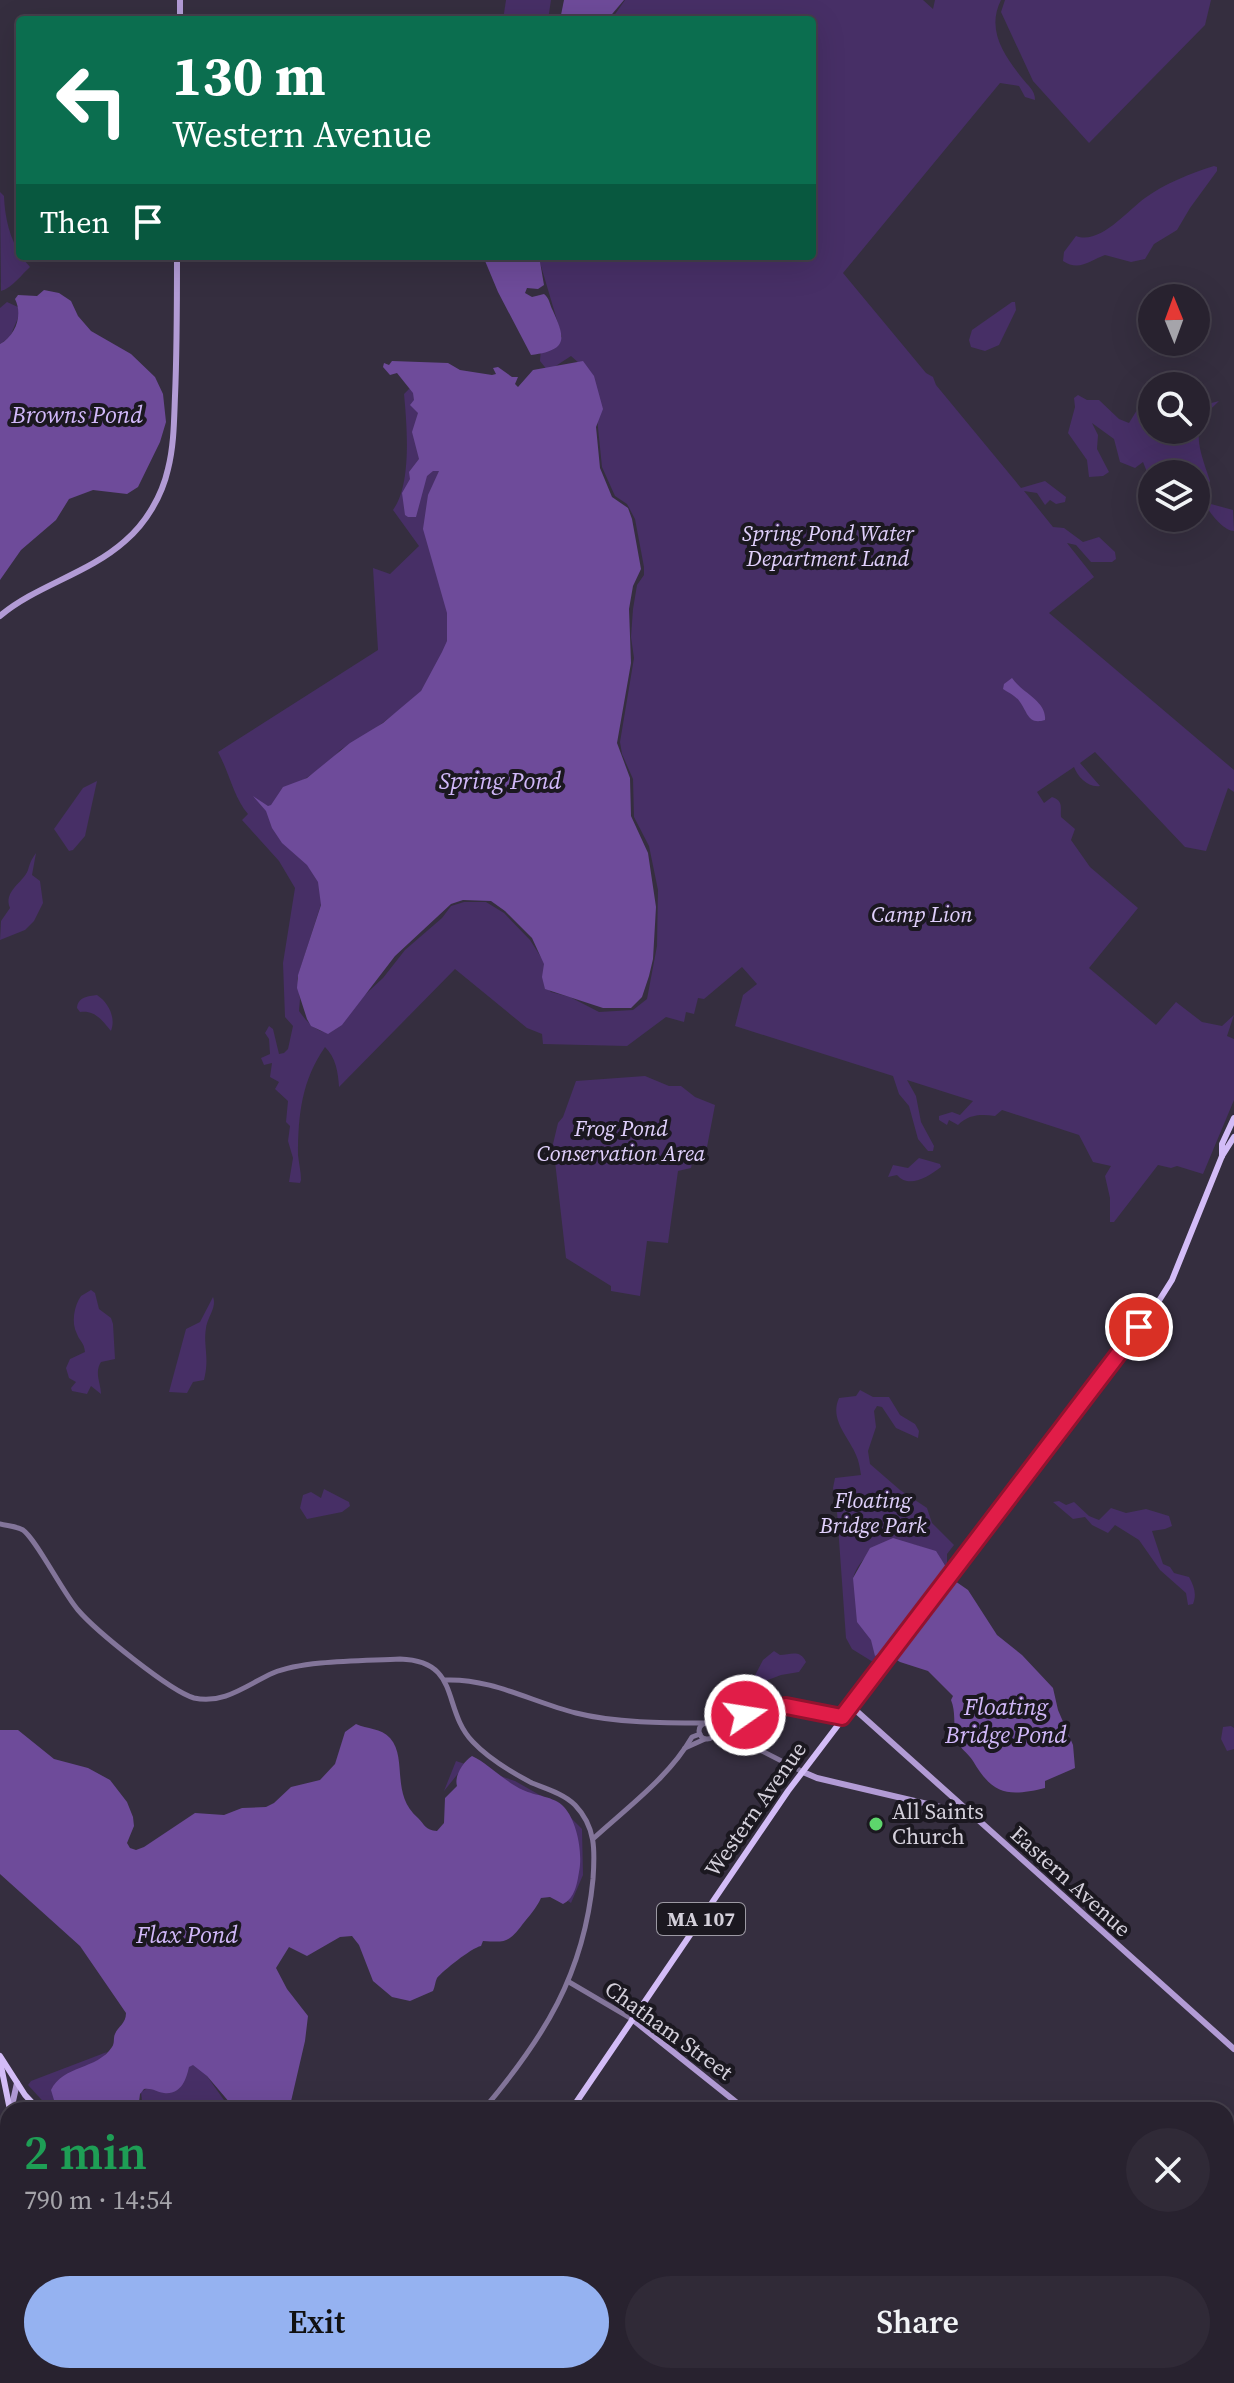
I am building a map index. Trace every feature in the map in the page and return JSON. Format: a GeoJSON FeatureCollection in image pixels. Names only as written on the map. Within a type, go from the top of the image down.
{"type":"FeatureCollection","features":[{"type":"Feature","properties":{"kind":"main road"},"geometry":{"type":"LineString","coordinates":[[0,616],[32,595],[100,560],[125,542],[144,522],[157,500],[168,471],[173,440],[177,260]]}},
{"type":"Feature","properties":{"kind":"main road","name":"MA 107"},"geometry":{"type":"LineString","coordinates":[[1222,1156],[1222,1144],[1234,1118]]}},
{"type":"Feature","properties":{"kind":"main road","name":"MA 107"},"geometry":{"type":"LineString","coordinates":[[1222,1156],[1234,1137]]}},
{"type":"Feature","properties":{"kind":"main road","name":"Western Avenue"},"geometry":{"type":"LineString","coordinates":[[576,2102],[842,1717],[1167,1289],[1187,1248],[1222,1156]]}},
{"type":"Feature","properties":{"kind":"main road","name":"Eastern Avenue"},"geometry":{"type":"LineString","coordinates":[[851,1706],[1234,2049]]}},
{"type":"Feature","properties":{"kind":"main road"},"geometry":{"type":"LineString","coordinates":[[803,1772],[817,1778],[974,1815]]}},
{"type":"Feature","properties":{"kind":"main road","name":"Chatham Street"},"geometry":{"type":"LineString","coordinates":[[632,2019],[736,2102]]}},
{"type":"Feature","properties":{"kind":"main road"},"geometry":{"type":"LineString","coordinates":[[0,2059],[32,2102]]}},
{"type":"Feature","properties":{"kind":"main road"},"geometry":{"type":"LineString","coordinates":[[0,2059],[8,2102]]}},
{"type":"Feature","properties":{"kind":"main road"},"geometry":{"type":"LineString","coordinates":[[12,2102],[17,2083]]}},
{"type":"Feature","properties":{"kind":"street"},"geometry":{"type":"LineString","coordinates":[[0,1524],[27,1532],[62,1588],[92,1624],[176,1690],[195,1698],[210,1699],[226,1696],[285,1669],[390,1659],[426,1663],[445,1680],[458,1722],[480,1750],[514,1773],[569,1800],[584,1818],[593,1838],[589,1905],[579,1952],[569,1982],[537,2039],[489,2102]]}},
{"type":"Feature","properties":{"kind":"street"},"geometry":{"type":"LineString","coordinates":[[445,1680],[463,1680],[510,1691],[584,1715],[713,1725],[786,1706],[842,1717]]}},
{"type":"Feature","properties":{"kind":"street"},"geometry":{"type":"LineString","coordinates":[[673,1722],[706,1738]]}},
{"type":"Feature","properties":{"kind":"street"},"geometry":{"type":"LineString","coordinates":[[593,1838],[661,1776],[705,1723]]}},
{"type":"Feature","properties":{"kind":"street"},"geometry":{"type":"LineString","coordinates":[[713,1725],[714,1734]]}},
{"type":"Feature","properties":{"kind":"street"},"geometry":{"type":"LineString","coordinates":[[688,1727],[692,1737]]}},
{"type":"Feature","properties":{"kind":"street"},"geometry":{"type":"LineString","coordinates":[[685,1749],[714,1734],[758,1749],[803,1772]]}},
{"type":"Feature","properties":{"kind":"street","name":"Chatham Street"},"geometry":{"type":"LineString","coordinates":[[569,1982],[632,2019]]}},
{"type":"Feature","properties":{"kind":"green space"},"geometry":{"type":"Polygon","coordinates":[[[506,0],[551,0],[549,16],[504,16],[506,0]]]}},
{"type":"Feature","properties":{"kind":"green space","name":"Spring Pond Water Department Land"},"geometry":{"type":"Polygon","coordinates":[[[625,0],[923,0],[933,9],[935,0],[1001,0],[995,22],[999,42],[1035,100],[1025,97],[1019,86],[1000,83],[843,273],[926,373],[933,377],[936,385],[1021,488],[1045,481],[1066,497],[1065,502],[1056,504],[1050,500],[1045,505],[1037,493],[1024,491],[1053,527],[1064,528],[1083,542],[1099,537],[1115,552],[1116,559],[1112,562],[1091,562],[1076,545],[1067,543],[1094,577],[1049,613],[1234,770],[1234,792],[1228,788],[1206,851],[1185,847],[1095,752],[1080,763],[1100,786],[1084,781],[1074,767],[1037,792],[1044,803],[1052,797],[1058,801],[1061,817],[1075,829],[1071,840],[1090,867],[1138,908],[1089,968],[1156,1025],[1176,1002],[1202,1022],[1222,1026],[1234,1015],[1227,1036],[1234,1039],[1234,1100],[1203,1174],[1177,1166],[1158,1165],[1114,1222],[1110,1222],[1110,1198],[1105,1176],[1111,1166],[1093,1162],[1079,1135],[1002,1110],[995,1116],[971,1117],[958,1125],[949,1120],[947,1125],[939,1120],[939,1116],[952,1112],[960,1115],[973,1101],[907,1080],[916,1096],[921,1122],[934,1146],[933,1151],[928,1151],[918,1139],[909,1106],[899,1094],[893,1076],[735,1026],[743,995],[757,984],[742,967],[704,999],[698,998],[694,1014],[686,1012],[684,1022],[666,1017],[627,1046],[543,1044],[542,1034],[527,1028],[455,969],[339,1087],[336,1066],[325,1047],[306,1085],[300,1112],[298,1155],[301,1180],[300,1183],[289,1182],[293,1158],[288,1141],[290,1126],[286,1122],[288,1101],[275,1089],[279,1082],[270,1077],[272,1063],[264,1065],[261,1058],[270,1054],[269,1039],[265,1033],[269,1026],[273,1029],[279,1054],[288,1049],[293,1026],[285,1017],[283,963],[295,888],[279,861],[242,820],[248,814],[218,752],[378,650],[373,568],[390,574],[419,546],[393,510],[406,470],[404,394],[409,389],[512,396],[447,600],[451,638],[419,695],[297,784],[318,869],[322,901],[297,979],[299,1011],[317,1029],[331,1032],[383,978],[405,950],[442,918],[451,906],[464,902],[486,902],[504,913],[530,940],[548,968],[546,987],[551,992],[570,997],[599,1012],[633,1010],[647,999],[657,946],[658,890],[649,846],[634,817],[633,779],[620,742],[634,658],[631,637],[633,609],[644,567],[635,519],[627,504],[615,496],[602,467],[595,398],[581,365],[571,356],[548,371],[540,361],[541,347],[562,337],[539,260],[816,260],[816,16],[614,16],[625,0]]]}},
{"type":"Feature","properties":{"kind":"green space"},"geometry":{"type":"Polygon","coordinates":[[[1005,0],[1211,0],[1205,25],[1089,143],[1033,81],[1001,12],[1005,0]]]}},
{"type":"Feature","properties":{"kind":"green space"},"geometry":{"type":"Polygon","coordinates":[[[1214,166],[1217,171],[1177,230],[1154,244],[1145,259],[1131,262],[1105,255],[1080,265],[1063,261],[1064,252],[1076,236],[1094,236],[1104,231],[1161,188],[1214,166]]]}},
{"type":"Feature","properties":{"kind":"green space"},"geometry":{"type":"Polygon","coordinates":[[[0,192],[4,196],[6,216],[16,246],[16,260],[25,260],[30,267],[1,291],[0,192]]]}},
{"type":"Feature","properties":{"kind":"green space"},"geometry":{"type":"Polygon","coordinates":[[[7,302],[20,308],[20,313],[10,337],[0,344],[0,308],[7,302]]]}},
{"type":"Feature","properties":{"kind":"green space"},"geometry":{"type":"Polygon","coordinates":[[[1015,302],[1016,310],[999,345],[985,351],[971,347],[969,340],[972,330],[1015,302]]]}},
{"type":"Feature","properties":{"kind":"green space"},"geometry":{"type":"Polygon","coordinates":[[[1078,395],[1087,400],[1099,400],[1119,419],[1129,423],[1138,408],[1138,444],[1200,444],[1204,460],[1138,460],[1135,468],[1120,462],[1114,439],[1092,423],[1098,435],[1097,449],[1109,472],[1103,476],[1089,477],[1087,460],[1068,433],[1075,407],[1074,398],[1078,395]]]}},
{"type":"Feature","properties":{"kind":"green space"},"geometry":{"type":"Polygon","coordinates":[[[1210,506],[1233,510],[1234,531],[1213,516],[1210,506]]]}},
{"type":"Feature","properties":{"kind":"green space"},"geometry":{"type":"Polygon","coordinates":[[[97,781],[85,836],[69,851],[54,829],[83,788],[97,781]]]}},
{"type":"Feature","properties":{"kind":"green space"},"geometry":{"type":"Polygon","coordinates":[[[36,853],[32,875],[40,881],[43,903],[34,921],[25,930],[0,940],[1,921],[10,908],[9,897],[26,875],[36,853]]]}},
{"type":"Feature","properties":{"kind":"green space"},"geometry":{"type":"Polygon","coordinates":[[[97,995],[110,1011],[113,1021],[111,1031],[98,1017],[80,1012],[77,1008],[81,999],[97,995]]]}},
{"type":"Feature","properties":{"kind":"green space","name":"Frog Pond Conservation Area"},"geometry":{"type":"Polygon","coordinates":[[[645,1076],[669,1086],[681,1086],[695,1097],[715,1105],[707,1147],[702,1146],[691,1168],[678,1171],[668,1243],[647,1241],[640,1296],[611,1291],[611,1286],[566,1258],[553,1144],[558,1123],[576,1081],[645,1076]]]}},
{"type":"Feature","properties":{"kind":"green space"},"geometry":{"type":"Polygon","coordinates":[[[919,1158],[941,1167],[925,1178],[913,1181],[897,1175],[888,1177],[893,1165],[908,1168],[919,1158]]]}},
{"type":"Feature","properties":{"kind":"green space"},"geometry":{"type":"Polygon","coordinates":[[[91,1290],[95,1293],[99,1309],[111,1318],[113,1324],[115,1359],[101,1362],[99,1366],[101,1394],[91,1386],[87,1394],[72,1391],[76,1382],[69,1378],[66,1368],[70,1359],[85,1352],[75,1330],[74,1315],[81,1296],[91,1290]]]}},
{"type":"Feature","properties":{"kind":"green space"},"geometry":{"type":"Polygon","coordinates":[[[213,1297],[213,1308],[206,1328],[204,1380],[193,1382],[187,1393],[169,1392],[186,1329],[200,1322],[213,1297]]]}},
{"type":"Feature","properties":{"kind":"green space","name":"Floating Bridge Park"},"geometry":{"type":"Polygon","coordinates":[[[860,1390],[873,1397],[889,1397],[900,1415],[915,1424],[919,1431],[918,1438],[896,1428],[882,1407],[877,1406],[874,1411],[876,1427],[868,1451],[870,1464],[927,1508],[932,1523],[954,1545],[947,1554],[947,1567],[924,1548],[896,1543],[870,1553],[860,1564],[853,1578],[884,1649],[873,1662],[852,1649],[846,1638],[833,1488],[835,1478],[861,1475],[857,1457],[836,1414],[839,1398],[856,1396],[860,1390]]]}},
{"type":"Feature","properties":{"kind":"green space"},"geometry":{"type":"Polygon","coordinates":[[[324,1489],[349,1502],[350,1506],[342,1512],[307,1519],[300,1508],[303,1495],[311,1492],[321,1498],[324,1489]]]}},
{"type":"Feature","properties":{"kind":"green space"},"geometry":{"type":"Polygon","coordinates":[[[1053,1502],[1066,1505],[1074,1502],[1089,1516],[1099,1520],[1111,1508],[1126,1513],[1146,1509],[1169,1516],[1172,1526],[1152,1531],[1163,1564],[1174,1573],[1189,1577],[1194,1590],[1193,1604],[1188,1605],[1186,1593],[1160,1570],[1139,1540],[1115,1525],[1108,1533],[1092,1525],[1085,1517],[1073,1519],[1053,1502]]]}},
{"type":"Feature","properties":{"kind":"green space"},"geometry":{"type":"Polygon","coordinates":[[[774,1651],[780,1655],[798,1654],[806,1662],[799,1672],[749,1687],[763,1660],[774,1651]]]}},
{"type":"Feature","properties":{"kind":"green space"},"geometry":{"type":"Polygon","coordinates":[[[1223,1727],[1234,1728],[1234,1749],[1227,1751],[1221,1739],[1223,1727]]]}},
{"type":"Feature","properties":{"kind":"green space"},"geometry":{"type":"Polygon","coordinates":[[[456,1761],[515,1781],[559,1806],[582,1829],[583,1875],[571,1903],[558,1895],[465,1765],[444,1791],[456,1761]]]}},
{"type":"Feature","properties":{"kind":"green space"},"geometry":{"type":"Polygon","coordinates":[[[107,2052],[69,2102],[44,2102],[28,2085],[31,2081],[107,2052]]]}},
{"type":"Feature","properties":{"kind":"green space"},"geometry":{"type":"Polygon","coordinates":[[[197,2062],[225,2102],[142,2102],[141,2092],[197,2062]]]}},
{"type":"Feature","properties":{"kind":"water"},"geometry":{"type":"Polygon","coordinates":[[[564,0],[624,0],[610,16],[561,16],[564,0]]]}},
{"type":"Feature","properties":{"kind":"water"},"geometry":{"type":"Polygon","coordinates":[[[485,260],[540,260],[544,285],[538,289],[527,288],[525,293],[532,297],[544,294],[547,298],[560,329],[558,346],[531,355],[485,260]]]}},
{"type":"Feature","properties":{"kind":"water","name":"Browns Pond"},"geometry":{"type":"Polygon","coordinates":[[[44,290],[59,293],[71,301],[78,316],[91,331],[131,354],[155,377],[163,394],[166,422],[160,442],[138,487],[127,494],[93,490],[69,499],[56,520],[21,550],[0,580],[0,344],[16,324],[18,312],[15,299],[18,295],[37,296],[44,290]]]}},
{"type":"Feature","properties":{"kind":"water","name":"Spring Pond"},"geometry":{"type":"Polygon","coordinates":[[[392,361],[448,363],[460,370],[492,375],[496,374],[493,368],[498,367],[512,377],[518,377],[515,384],[518,387],[533,370],[583,361],[594,376],[603,409],[596,427],[600,468],[612,497],[628,508],[641,569],[633,586],[629,609],[631,663],[617,743],[630,778],[631,816],[648,853],[656,907],[649,976],[642,997],[631,1008],[603,1008],[545,989],[542,977],[544,964],[532,938],[491,901],[463,900],[451,904],[395,956],[342,1025],[328,1034],[311,1026],[307,1019],[297,988],[298,975],[321,905],[318,882],[307,865],[282,843],[266,811],[253,796],[271,805],[283,787],[307,778],[350,743],[383,723],[421,691],[447,641],[447,613],[423,529],[428,495],[439,471],[427,476],[416,517],[405,515],[402,493],[410,479],[409,472],[419,459],[412,432],[418,413],[410,405],[414,400],[413,393],[397,373],[390,375],[383,367],[384,363],[389,365],[392,361]]]}},
{"type":"Feature","properties":{"kind":"water"},"geometry":{"type":"Polygon","coordinates":[[[1012,678],[1038,702],[1045,713],[1045,720],[1032,719],[1018,700],[1003,689],[1012,678]]]}},
{"type":"Feature","properties":{"kind":"water","name":"Floating Bridge Pond"},"geometry":{"type":"Polygon","coordinates":[[[893,1538],[936,1551],[955,1581],[968,1590],[997,1635],[1022,1655],[1053,1688],[1058,1710],[1073,1745],[1075,1768],[1045,1781],[1045,1788],[1011,1792],[995,1787],[987,1781],[957,1740],[953,1696],[928,1671],[900,1662],[884,1652],[875,1656],[871,1640],[857,1622],[853,1578],[870,1548],[893,1538]]]}},
{"type":"Feature","properties":{"kind":"water","name":"Flax Pond"},"geometry":{"type":"Polygon","coordinates":[[[356,1724],[378,1730],[390,1738],[398,1756],[404,1798],[409,1808],[430,1830],[437,1831],[444,1823],[445,1798],[457,1786],[460,1770],[472,1756],[516,1787],[560,1803],[569,1813],[576,1829],[579,1847],[578,1877],[570,1898],[563,1904],[550,1897],[541,1898],[513,1936],[500,1941],[483,1941],[481,1946],[464,1955],[437,1978],[433,1991],[410,2001],[392,1997],[373,1981],[359,1945],[352,1936],[340,1937],[307,1956],[289,1947],[276,1968],[287,1989],[308,2016],[291,2102],[229,2102],[193,2065],[189,2067],[182,2086],[175,2092],[144,2089],[139,2102],[55,2102],[51,2090],[56,2082],[106,2054],[126,2013],[80,1946],[0,1874],[0,1730],[18,1730],[54,1759],[88,1768],[110,1780],[127,1802],[133,1817],[134,1826],[127,1843],[136,1850],[195,1813],[224,1815],[242,1808],[266,1807],[291,1787],[320,1780],[335,1764],[345,1732],[356,1724]]]}},
{"type":"Feature","properties":{"kind":"place","name":"All Saints Church"},"geometry":{"type":"Point","coordinates":[876,1824]}},
{"type":"Feature","properties":{"kind":"route"},"geometry":{"type":"LineString","coordinates":[[745,1715],[786,1706],[842,1717],[1139,1327]]}},
{"type":"Feature","properties":{"kind":"park label","name":"Camp Lion"},"geometry":{"type":"Point","coordinates":[922,914]}}]}
